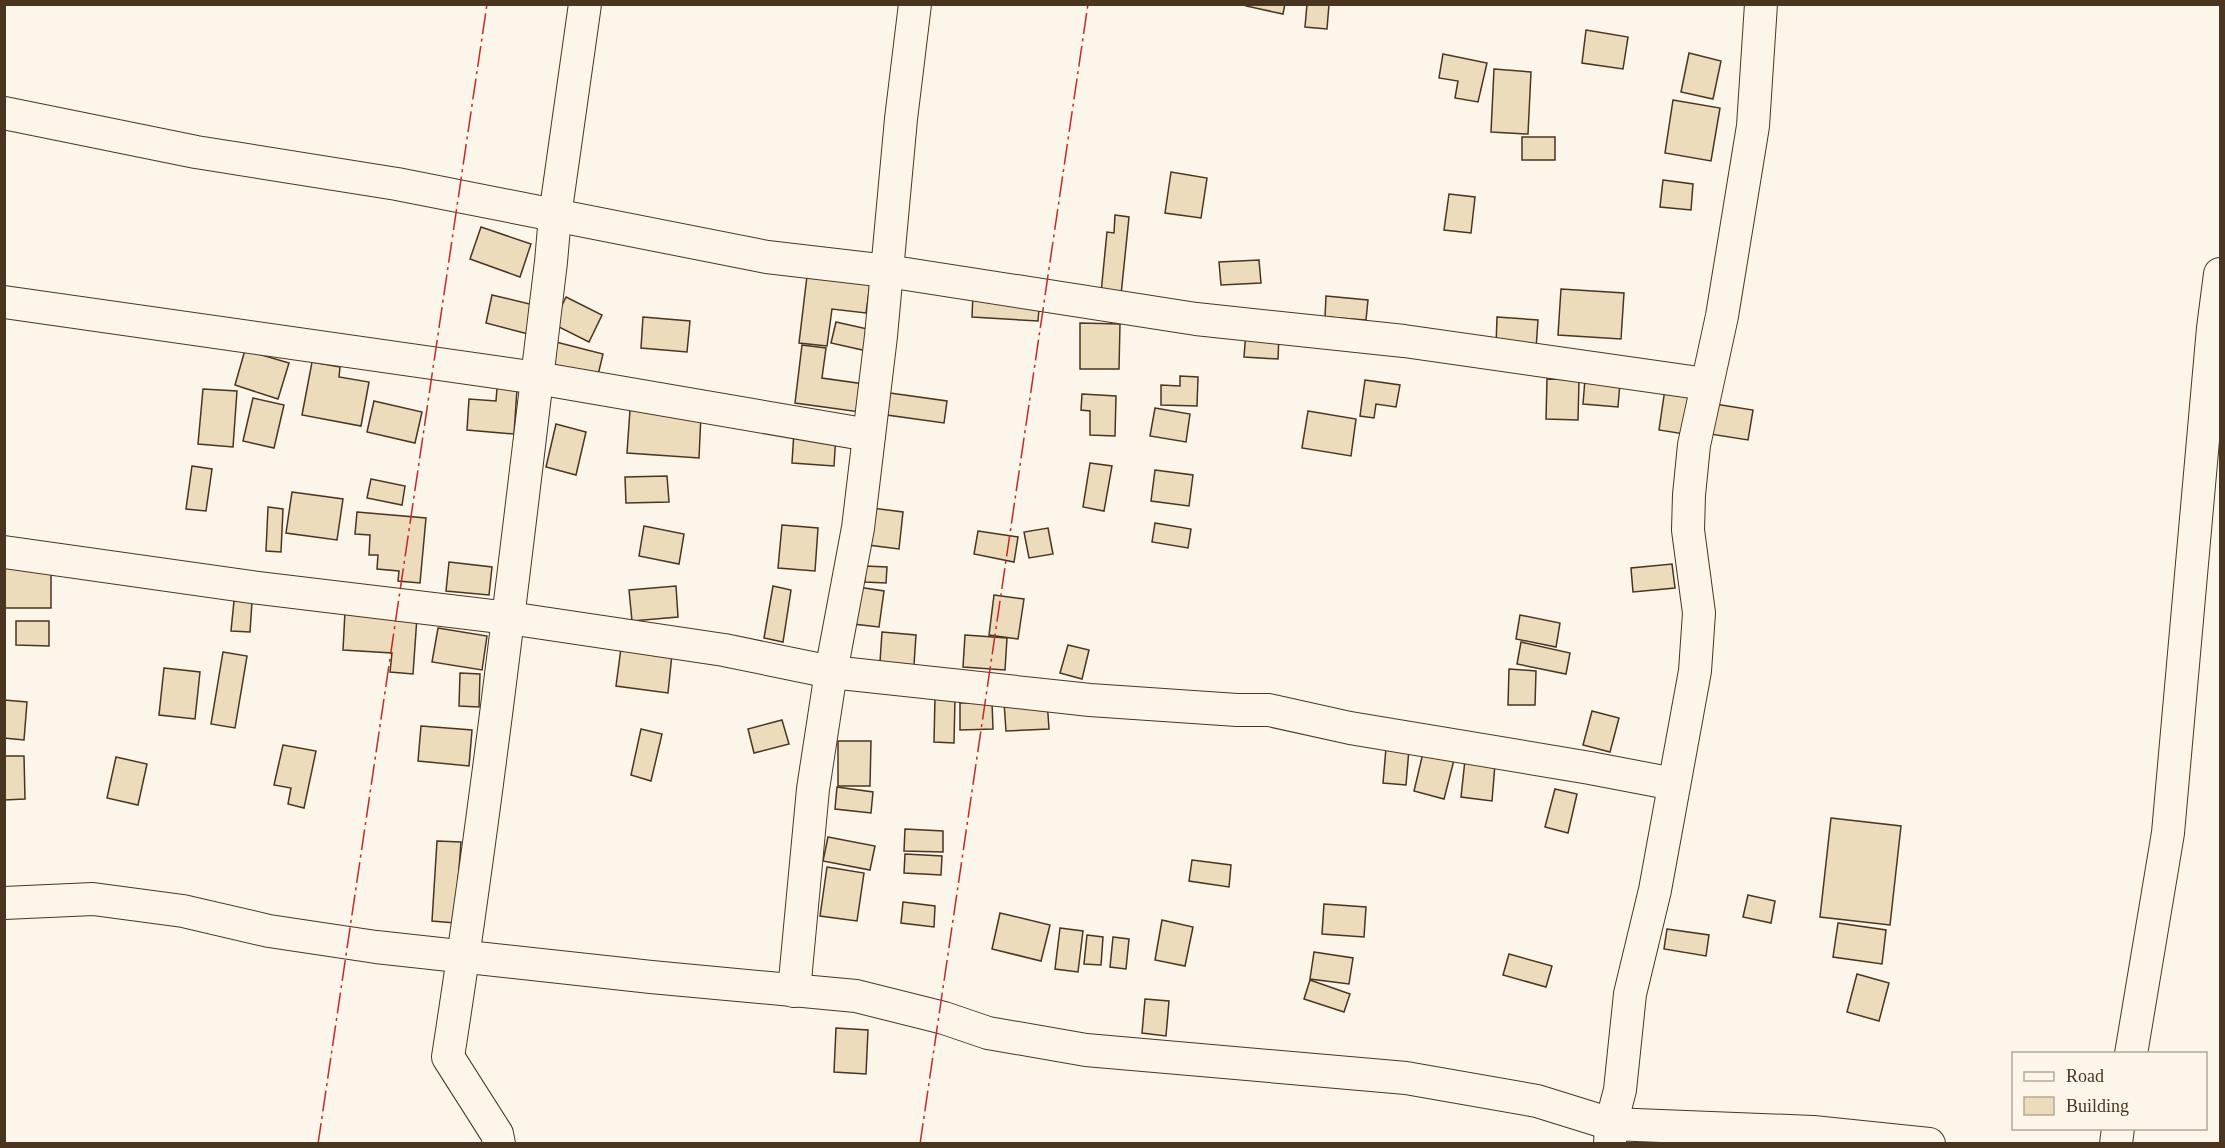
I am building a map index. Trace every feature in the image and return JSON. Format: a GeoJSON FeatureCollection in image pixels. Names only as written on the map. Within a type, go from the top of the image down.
{"type":"FeatureCollection","features":[{"type":"Feature","properties":{"kind":"street"},"geometry":{"type":"LineString","coordinates":[[499,1143],[497,1134],[448,1057],[464,957],[509,618],[555,216],[585,4]]}},
{"type":"Feature","properties":{"kind":"street"},"geometry":{"type":"LineString","coordinates":[[794,990],[813,789],[831,672],[858,528],[915,4]]}},
{"type":"Feature","properties":{"kind":"street"},"geometry":{"type":"LineString","coordinates":[[1611,1134],[1620,1090],[1630,994],[1655,890],[1695,671],[1699,614],[1688,530],[1689,495],[1694,445],[1724,306],[1754,126],[1761,4]]}},
{"type":"Feature","properties":{"kind":"street"},"geometry":{"type":"LineString","coordinates":[[4,113],[196,152],[397,184],[768,257],[887,271],[1196,319],[1404,341],[1706,384]]}},
{"type":"Feature","properties":{"kind":"street"},"geometry":{"type":"LineString","coordinates":[[2131,1052],[2168,833],[2213,328],[2220,273]]}},
{"type":"Feature","properties":{"kind":"street"},"geometry":{"type":"LineString","coordinates":[[4,302],[537,378],[869,435]]}},
{"type":"Feature","properties":{"kind":"street"},"geometry":{"type":"LineString","coordinates":[[4,552],[259,588],[509,618],[723,650],[831,672],[1090,700],[1269,711],[1350,728],[1674,784]]}},
{"type":"Feature","properties":{"kind":"street"},"geometry":{"type":"LineString","coordinates":[[4,903],[93,899],[183,910],[269,931],[376,947],[856,996],[944,1017],[988,1033],[1086,1050],[1406,1078],[1537,1101],[1611,1134],[1813,1131],[1929,1143]]}},
{"type":"Feature","properties":{"kind":"building"},"geometry":{"type":"Polygon","coordinates":[[[1246,4],[1285,4],[1283,14],[1246,6],[1246,4]]]}},
{"type":"Feature","properties":{"kind":"building"},"geometry":{"type":"Polygon","coordinates":[[[1307,4],[1329,4],[1327,29],[1305,27],[1307,4]]]}},
{"type":"Feature","properties":{"kind":"building"},"geometry":{"type":"Polygon","coordinates":[[[1586,30],[1628,37],[1623,69],[1582,63],[1586,30]]]}},
{"type":"Feature","properties":{"kind":"building"},"geometry":{"type":"Polygon","coordinates":[[[1689,53],[1721,61],[1713,99],[1681,92],[1689,53]]]}},
{"type":"Feature","properties":{"kind":"building"},"geometry":{"type":"Polygon","coordinates":[[[1443,54],[1487,63],[1478,102],[1455,98],[1458,81],[1439,78],[1443,54]]]}},
{"type":"Feature","properties":{"kind":"building"},"geometry":{"type":"Polygon","coordinates":[[[1494,69],[1531,72],[1528,134],[1491,132],[1494,69]]]}},
{"type":"Feature","properties":{"kind":"building"},"geometry":{"type":"Polygon","coordinates":[[[1673,100],[1720,108],[1711,161],[1665,153],[1673,100]]]}},
{"type":"Feature","properties":{"kind":"building"},"geometry":{"type":"Polygon","coordinates":[[[1522,137],[1555,137],[1555,160],[1522,160],[1522,137]]]}},
{"type":"Feature","properties":{"kind":"building"},"geometry":{"type":"Polygon","coordinates":[[[1171,172],[1207,178],[1201,218],[1165,213],[1171,172]]]}},
{"type":"Feature","properties":{"kind":"building"},"geometry":{"type":"Polygon","coordinates":[[[1663,180],[1693,184],[1691,210],[1660,207],[1663,180]]]}},
{"type":"Feature","properties":{"kind":"building"},"geometry":{"type":"Polygon","coordinates":[[[1449,194],[1475,197],[1471,233],[1444,230],[1449,194]]]}},
{"type":"Feature","properties":{"kind":"building"},"geometry":{"type":"Polygon","coordinates":[[[1115,215],[1129,217],[1121,295],[1101,293],[1107,232],[1114,233],[1115,215]]]}},
{"type":"Feature","properties":{"kind":"building"},"geometry":{"type":"Polygon","coordinates":[[[481,227],[531,244],[520,277],[470,259],[481,227]]]}},
{"type":"Feature","properties":{"kind":"building"},"geometry":{"type":"Polygon","coordinates":[[[1259,260],[1261,283],[1221,285],[1219,262],[1259,260]]]}},
{"type":"Feature","properties":{"kind":"building"},"geometry":{"type":"Polygon","coordinates":[[[807,276],[870,284],[866,313],[832,309],[827,346],[799,343],[807,276]]]}},
{"type":"Feature","properties":{"kind":"building"},"geometry":{"type":"Polygon","coordinates":[[[1561,289],[1624,293],[1621,339],[1558,335],[1561,289]]]}},
{"type":"Feature","properties":{"kind":"building"},"geometry":{"type":"Polygon","coordinates":[[[973,294],[1040,297],[1038,321],[972,317],[973,294]]]}},
{"type":"Feature","properties":{"kind":"building"},"geometry":{"type":"Polygon","coordinates":[[[492,295],[538,306],[532,335],[486,323],[492,295]]]}},
{"type":"Feature","properties":{"kind":"building"},"geometry":{"type":"Polygon","coordinates":[[[1326,296],[1368,300],[1366,320],[1325,317],[1326,296]]]}},
{"type":"Feature","properties":{"kind":"building"},"geometry":{"type":"Polygon","coordinates":[[[566,297],[602,315],[589,342],[553,324],[566,297]]]}},
{"type":"Feature","properties":{"kind":"building"},"geometry":{"type":"Polygon","coordinates":[[[643,317],[690,321],[687,352],[641,348],[643,317]]]}},
{"type":"Feature","properties":{"kind":"building"},"geometry":{"type":"Polygon","coordinates":[[[1497,317],[1538,320],[1536,349],[1496,347],[1497,317]]]}},
{"type":"Feature","properties":{"kind":"building"},"geometry":{"type":"Polygon","coordinates":[[[836,322],[872,330],[867,351],[831,343],[836,322]]]}},
{"type":"Feature","properties":{"kind":"building"},"geometry":{"type":"Polygon","coordinates":[[[1080,323],[1120,324],[1119,369],[1080,369],[1080,323]]]}},
{"type":"Feature","properties":{"kind":"building"},"geometry":{"type":"Polygon","coordinates":[[[1246,332],[1279,335],[1278,359],[1244,357],[1246,332]]]}},
{"type":"Feature","properties":{"kind":"building"},"geometry":{"type":"Polygon","coordinates":[[[556,342],[603,354],[598,375],[551,364],[556,342]]]}},
{"type":"Feature","properties":{"kind":"building"},"geometry":{"type":"Polygon","coordinates":[[[802,345],[826,348],[822,378],[864,384],[860,412],[795,403],[802,345]]]}},
{"type":"Feature","properties":{"kind":"building"},"geometry":{"type":"Polygon","coordinates":[[[245,350],[289,363],[278,399],[235,385],[245,350]]]}},
{"type":"Feature","properties":{"kind":"building"},"geometry":{"type":"Polygon","coordinates":[[[312,362],[340,367],[339,377],[369,382],[361,426],[302,415],[312,362]]]}},
{"type":"Feature","properties":{"kind":"building"},"geometry":{"type":"Polygon","coordinates":[[[1180,376],[1198,377],[1197,406],[1161,405],[1161,385],[1180,386],[1180,376]]]}},
{"type":"Feature","properties":{"kind":"building"},"geometry":{"type":"Polygon","coordinates":[[[1547,379],[1579,380],[1578,420],[1546,419],[1547,379]]]}},
{"type":"Feature","properties":{"kind":"building"},"geometry":{"type":"Polygon","coordinates":[[[1585,379],[1620,382],[1618,407],[1583,404],[1585,379]]]}},
{"type":"Feature","properties":{"kind":"building"},"geometry":{"type":"Polygon","coordinates":[[[1365,380],[1400,385],[1396,407],[1376,404],[1374,418],[1360,416],[1365,380]]]}},
{"type":"Feature","properties":{"kind":"building"},"geometry":{"type":"Polygon","coordinates":[[[497,388],[517,389],[514,434],[467,430],[469,399],[496,401],[497,388]]]}},
{"type":"Feature","properties":{"kind":"building"},"geometry":{"type":"Polygon","coordinates":[[[203,389],[237,391],[233,447],[198,444],[203,389]]]}},
{"type":"Feature","properties":{"kind":"building"},"geometry":{"type":"Polygon","coordinates":[[[1665,389],[1689,392],[1684,434],[1659,430],[1665,389]]]}},
{"type":"Feature","properties":{"kind":"building"},"geometry":{"type":"Polygon","coordinates":[[[890,393],[947,401],[944,423],[887,415],[890,393]]]}},
{"type":"Feature","properties":{"kind":"building"},"geometry":{"type":"Polygon","coordinates":[[[1082,394],[1116,396],[1115,436],[1090,435],[1090,411],[1081,410],[1082,394]]]}},
{"type":"Feature","properties":{"kind":"building"},"geometry":{"type":"Polygon","coordinates":[[[253,398],[284,405],[274,448],[243,441],[253,398]]]}},
{"type":"Feature","properties":{"kind":"building"},"geometry":{"type":"Polygon","coordinates":[[[374,401],[422,412],[415,443],[367,432],[374,401]]]}},
{"type":"Feature","properties":{"kind":"building"},"geometry":{"type":"Polygon","coordinates":[[[1715,404],[1753,410],[1748,440],[1710,434],[1715,404]]]}},
{"type":"Feature","properties":{"kind":"building"},"geometry":{"type":"Polygon","coordinates":[[[1155,408],[1190,414],[1186,442],[1150,436],[1155,408]]]}},
{"type":"Feature","properties":{"kind":"building"},"geometry":{"type":"Polygon","coordinates":[[[630,410],[701,414],[699,458],[627,453],[630,410]]]}},
{"type":"Feature","properties":{"kind":"building"},"geometry":{"type":"Polygon","coordinates":[[[1308,411],[1356,419],[1351,456],[1302,448],[1308,411]]]}},
{"type":"Feature","properties":{"kind":"building"},"geometry":{"type":"Polygon","coordinates":[[[556,424],[586,432],[576,475],[546,467],[556,424]]]}},
{"type":"Feature","properties":{"kind":"building"},"geometry":{"type":"Polygon","coordinates":[[[794,431],[836,434],[834,466],[792,463],[794,431]]]}},
{"type":"Feature","properties":{"kind":"building"},"geometry":{"type":"Polygon","coordinates":[[[1090,463],[1112,466],[1104,511],[1083,507],[1090,463]]]}},
{"type":"Feature","properties":{"kind":"building"},"geometry":{"type":"Polygon","coordinates":[[[192,466],[212,469],[206,511],[186,509],[192,466]]]}},
{"type":"Feature","properties":{"kind":"building"},"geometry":{"type":"Polygon","coordinates":[[[1155,470],[1193,475],[1189,506],[1151,501],[1155,470]]]}},
{"type":"Feature","properties":{"kind":"building"},"geometry":{"type":"Polygon","coordinates":[[[667,476],[669,502],[626,503],[625,477],[667,476]]]}},
{"type":"Feature","properties":{"kind":"building"},"geometry":{"type":"Polygon","coordinates":[[[371,479],[405,486],[402,505],[367,498],[371,479]]]}},
{"type":"Feature","properties":{"kind":"building"},"geometry":{"type":"Polygon","coordinates":[[[292,492],[343,499],[337,540],[286,533],[292,492]]]}},
{"type":"Feature","properties":{"kind":"building"},"geometry":{"type":"Polygon","coordinates":[[[268,507],[283,509],[281,552],[266,551],[268,507]]]}},
{"type":"Feature","properties":{"kind":"building"},"geometry":{"type":"Polygon","coordinates":[[[872,508],[903,512],[899,549],[868,545],[872,508]]]}},
{"type":"Feature","properties":{"kind":"building"},"geometry":{"type":"Polygon","coordinates":[[[357,512],[426,518],[420,583],[398,581],[399,571],[377,569],[378,555],[369,555],[370,535],[355,534],[357,512]]]}},
{"type":"Feature","properties":{"kind":"building"},"geometry":{"type":"Polygon","coordinates":[[[1155,523],[1191,529],[1188,548],[1152,542],[1155,523]]]}},
{"type":"Feature","properties":{"kind":"building"},"geometry":{"type":"Polygon","coordinates":[[[782,525],[818,528],[815,571],[778,568],[782,525]]]}},
{"type":"Feature","properties":{"kind":"building"},"geometry":{"type":"Polygon","coordinates":[[[644,526],[684,534],[679,564],[639,556],[644,526]]]}},
{"type":"Feature","properties":{"kind":"building"},"geometry":{"type":"Polygon","coordinates":[[[1048,528],[1053,554],[1029,558],[1024,532],[1048,528]]]}},
{"type":"Feature","properties":{"kind":"building"},"geometry":{"type":"Polygon","coordinates":[[[978,531],[1018,537],[1014,562],[974,554],[978,531]]]}},
{"type":"Feature","properties":{"kind":"building"},"geometry":{"type":"Polygon","coordinates":[[[449,562],[492,567],[489,595],[446,591],[449,562]]]}},
{"type":"Feature","properties":{"kind":"building"},"geometry":{"type":"Polygon","coordinates":[[[1672,564],[1675,588],[1633,592],[1631,568],[1672,564]]]}},
{"type":"Feature","properties":{"kind":"building"},"geometry":{"type":"Polygon","coordinates":[[[865,566],[887,567],[886,583],[865,582],[865,566]]]}},
{"type":"Feature","properties":{"kind":"building"},"geometry":{"type":"Polygon","coordinates":[[[4,567],[51,568],[51,608],[4,608],[4,567]]]}},
{"type":"Feature","properties":{"kind":"building"},"geometry":{"type":"Polygon","coordinates":[[[676,586],[678,617],[632,621],[629,590],[676,586]]]}},
{"type":"Feature","properties":{"kind":"building"},"geometry":{"type":"Polygon","coordinates":[[[773,586],[791,590],[783,642],[764,638],[773,586]]]}},
{"type":"Feature","properties":{"kind":"building"},"geometry":{"type":"Polygon","coordinates":[[[858,587],[884,591],[879,627],[853,624],[858,587]]]}},
{"type":"Feature","properties":{"kind":"building"},"geometry":{"type":"Polygon","coordinates":[[[994,595],[1024,599],[1018,639],[989,635],[994,595]]]}},
{"type":"Feature","properties":{"kind":"building"},"geometry":{"type":"Polygon","coordinates":[[[234,601],[252,602],[250,632],[231,631],[234,601]]]}},
{"type":"Feature","properties":{"kind":"building"},"geometry":{"type":"Polygon","coordinates":[[[345,611],[417,617],[413,674],[390,672],[392,653],[343,650],[345,611]]]}},
{"type":"Feature","properties":{"kind":"building"},"geometry":{"type":"Polygon","coordinates":[[[1520,615],[1560,623],[1556,647],[1516,639],[1520,615]]]}},
{"type":"Feature","properties":{"kind":"building"},"geometry":{"type":"Polygon","coordinates":[[[16,621],[49,621],[49,646],[16,645],[16,621]]]}},
{"type":"Feature","properties":{"kind":"building"},"geometry":{"type":"Polygon","coordinates":[[[438,628],[487,636],[482,670],[432,662],[438,628]]]}},
{"type":"Feature","properties":{"kind":"building"},"geometry":{"type":"Polygon","coordinates":[[[882,632],[916,635],[914,665],[880,662],[882,632]]]}},
{"type":"Feature","properties":{"kind":"building"},"geometry":{"type":"Polygon","coordinates":[[[965,635],[1007,638],[1005,670],[963,667],[965,635]]]}},
{"type":"Feature","properties":{"kind":"building"},"geometry":{"type":"Polygon","coordinates":[[[1521,642],[1570,653],[1566,674],[1517,664],[1521,642]]]}},
{"type":"Feature","properties":{"kind":"building"},"geometry":{"type":"Polygon","coordinates":[[[1068,645],[1089,650],[1082,679],[1060,673],[1068,645]]]}},
{"type":"Feature","properties":{"kind":"building"},"geometry":{"type":"Polygon","coordinates":[[[621,648],[672,654],[668,693],[616,686],[621,648]]]}},
{"type":"Feature","properties":{"kind":"building"},"geometry":{"type":"Polygon","coordinates":[[[223,652],[247,656],[235,728],[211,724],[223,652]]]}},
{"type":"Feature","properties":{"kind":"building"},"geometry":{"type":"Polygon","coordinates":[[[164,668],[200,672],[195,719],[159,715],[164,668]]]}},
{"type":"Feature","properties":{"kind":"building"},"geometry":{"type":"Polygon","coordinates":[[[1509,669],[1536,671],[1535,705],[1508,705],[1509,669]]]}},
{"type":"Feature","properties":{"kind":"building"},"geometry":{"type":"Polygon","coordinates":[[[460,673],[480,674],[479,707],[459,706],[460,673]]]}},
{"type":"Feature","properties":{"kind":"building"},"geometry":{"type":"Polygon","coordinates":[[[935,697],[955,698],[954,743],[934,742],[935,697]]]}},
{"type":"Feature","properties":{"kind":"building"},"geometry":{"type":"Polygon","coordinates":[[[4,700],[27,702],[24,740],[4,738],[4,700]]]}},
{"type":"Feature","properties":{"kind":"building"},"geometry":{"type":"Polygon","coordinates":[[[1047,700],[1049,729],[1006,731],[1004,702],[1047,700]]]}},
{"type":"Feature","properties":{"kind":"building"},"geometry":{"type":"Polygon","coordinates":[[[992,702],[993,729],[960,730],[960,703],[992,702]]]}},
{"type":"Feature","properties":{"kind":"building"},"geometry":{"type":"Polygon","coordinates":[[[1592,711],[1619,718],[1610,752],[1583,745],[1592,711]]]}},
{"type":"Feature","properties":{"kind":"building"},"geometry":{"type":"Polygon","coordinates":[[[782,720],[789,744],[754,753],[748,729],[782,720]]]}},
{"type":"Feature","properties":{"kind":"building"},"geometry":{"type":"Polygon","coordinates":[[[421,726],[472,730],[469,766],[418,761],[421,726]]]}},
{"type":"Feature","properties":{"kind":"building"},"geometry":{"type":"Polygon","coordinates":[[[641,729],[662,734],[651,781],[631,775],[641,729]]]}},
{"type":"Feature","properties":{"kind":"building"},"geometry":{"type":"Polygon","coordinates":[[[838,741],[871,741],[870,786],[838,786],[838,741]]]}},
{"type":"Feature","properties":{"kind":"building"},"geometry":{"type":"Polygon","coordinates":[[[283,745],[316,751],[304,808],[288,804],[291,788],[274,785],[283,745]]]}},
{"type":"Feature","properties":{"kind":"building"},"geometry":{"type":"Polygon","coordinates":[[[1386,748],[1409,749],[1406,785],[1383,783],[1386,748]]]}},
{"type":"Feature","properties":{"kind":"building"},"geometry":{"type":"Polygon","coordinates":[[[1423,753],[1454,760],[1444,799],[1414,791],[1423,753]]]}},
{"type":"Feature","properties":{"kind":"building"},"geometry":{"type":"Polygon","coordinates":[[[4,756],[24,756],[25,799],[4,800],[4,756]]]}},
{"type":"Feature","properties":{"kind":"building"},"geometry":{"type":"Polygon","coordinates":[[[116,757],[147,764],[138,805],[107,798],[116,757]]]}},
{"type":"Feature","properties":{"kind":"building"},"geometry":{"type":"Polygon","coordinates":[[[1465,760],[1495,764],[1492,801],[1461,797],[1465,760]]]}},
{"type":"Feature","properties":{"kind":"building"},"geometry":{"type":"Polygon","coordinates":[[[837,787],[873,792],[871,813],[835,809],[837,787]]]}},
{"type":"Feature","properties":{"kind":"building"},"geometry":{"type":"Polygon","coordinates":[[[1555,789],[1577,794],[1568,833],[1545,827],[1555,789]]]}},
{"type":"Feature","properties":{"kind":"building"},"geometry":{"type":"Polygon","coordinates":[[[1831,818],[1901,826],[1890,925],[1820,917],[1831,818]]]}},
{"type":"Feature","properties":{"kind":"building"},"geometry":{"type":"Polygon","coordinates":[[[905,829],[943,831],[943,852],[904,851],[905,829]]]}},
{"type":"Feature","properties":{"kind":"building"},"geometry":{"type":"Polygon","coordinates":[[[828,837],[875,846],[870,870],[823,861],[828,837]]]}},
{"type":"Feature","properties":{"kind":"building"},"geometry":{"type":"Polygon","coordinates":[[[437,841],[461,842],[455,923],[432,921],[437,841]]]}},
{"type":"Feature","properties":{"kind":"building"},"geometry":{"type":"Polygon","coordinates":[[[905,854],[942,856],[941,875],[904,873],[905,854]]]}},
{"type":"Feature","properties":{"kind":"building"},"geometry":{"type":"Polygon","coordinates":[[[1192,860],[1231,865],[1229,887],[1189,881],[1192,860]]]}},
{"type":"Feature","properties":{"kind":"building"},"geometry":{"type":"Polygon","coordinates":[[[827,867],[864,873],[857,921],[820,916],[827,867]]]}},
{"type":"Feature","properties":{"kind":"building"},"geometry":{"type":"Polygon","coordinates":[[[1748,895],[1775,901],[1771,923],[1743,917],[1748,895]]]}},
{"type":"Feature","properties":{"kind":"building"},"geometry":{"type":"Polygon","coordinates":[[[903,902],[935,906],[934,927],[901,923],[903,902]]]}},
{"type":"Feature","properties":{"kind":"building"},"geometry":{"type":"Polygon","coordinates":[[[1324,904],[1366,907],[1364,937],[1322,934],[1324,904]]]}},
{"type":"Feature","properties":{"kind":"building"},"geometry":{"type":"Polygon","coordinates":[[[1000,913],[1050,925],[1041,961],[992,949],[1000,913]]]}},
{"type":"Feature","properties":{"kind":"building"},"geometry":{"type":"Polygon","coordinates":[[[1162,920],[1193,927],[1185,966],[1155,960],[1162,920]]]}},
{"type":"Feature","properties":{"kind":"building"},"geometry":{"type":"Polygon","coordinates":[[[1838,923],[1886,930],[1882,964],[1833,957],[1838,923]]]}},
{"type":"Feature","properties":{"kind":"building"},"geometry":{"type":"Polygon","coordinates":[[[1060,928],[1083,931],[1078,972],[1055,969],[1060,928]]]}},
{"type":"Feature","properties":{"kind":"building"},"geometry":{"type":"Polygon","coordinates":[[[1667,929],[1709,935],[1706,956],[1664,949],[1667,929]]]}},
{"type":"Feature","properties":{"kind":"building"},"geometry":{"type":"Polygon","coordinates":[[[1087,935],[1103,937],[1101,965],[1084,964],[1087,935]]]}},
{"type":"Feature","properties":{"kind":"building"},"geometry":{"type":"Polygon","coordinates":[[[1113,937],[1129,939],[1126,969],[1110,967],[1113,937]]]}},
{"type":"Feature","properties":{"kind":"building"},"geometry":{"type":"Polygon","coordinates":[[[1314,952],[1353,958],[1349,984],[1310,979],[1314,952]]]}},
{"type":"Feature","properties":{"kind":"building"},"geometry":{"type":"Polygon","coordinates":[[[1509,954],[1552,966],[1546,987],[1503,975],[1509,954]]]}},
{"type":"Feature","properties":{"kind":"building"},"geometry":{"type":"Polygon","coordinates":[[[1857,974],[1889,983],[1879,1021],[1847,1012],[1857,974]]]}},
{"type":"Feature","properties":{"kind":"building"},"geometry":{"type":"Polygon","coordinates":[[[1310,980],[1350,994],[1344,1012],[1304,999],[1310,980]]]}},
{"type":"Feature","properties":{"kind":"building"},"geometry":{"type":"Polygon","coordinates":[[[1145,999],[1169,1001],[1166,1036],[1142,1033],[1145,999]]]}},
{"type":"Feature","properties":{"kind":"building"},"geometry":{"type":"Polygon","coordinates":[[[836,1028],[868,1030],[866,1074],[834,1072],[836,1028]]]}},
{"type":"Feature","properties":{"kind":"power"},"geometry":{"type":"LineString","coordinates":[[318,1144],[487,4]]}},
{"type":"Feature","properties":{"kind":"power"},"geometry":{"type":"LineString","coordinates":[[920,1144],[1088,4]]}}]}
